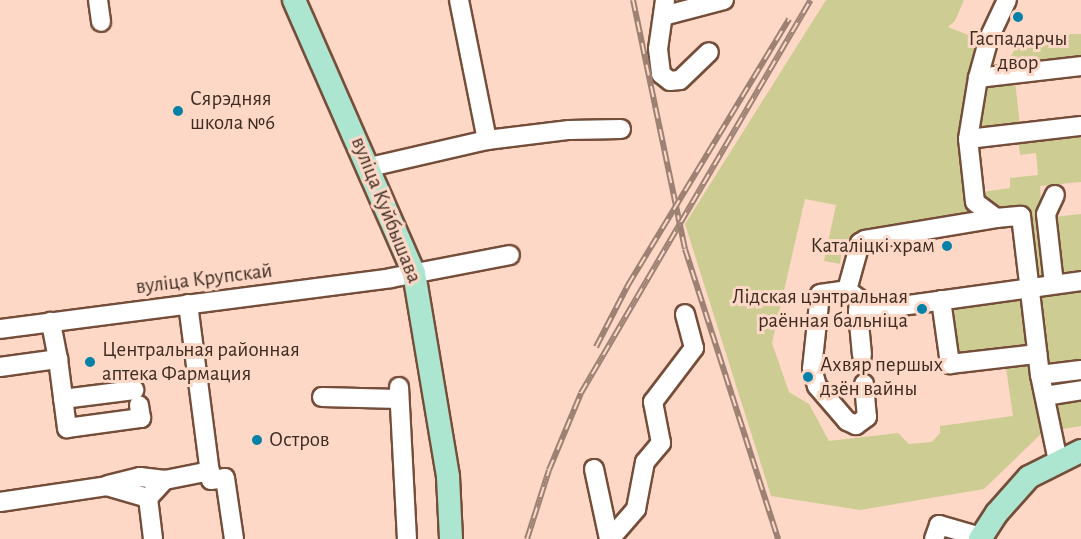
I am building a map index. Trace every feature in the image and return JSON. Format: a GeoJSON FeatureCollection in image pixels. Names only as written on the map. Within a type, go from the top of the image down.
{"type":"FeatureCollection","features":[{"type":"Feature","properties":{"kind":"main road","name":"вуліца Куйбышава"},"geometry":{"type":"LineString","coordinates":[[294,0],[370,167],[414,273],[448,477],[451,539]]}},
{"type":"Feature","properties":{"kind":"main road"},"geometry":{"type":"LineString","coordinates":[[980,538],[1029,477],[1081,450]]}},
{"type":"Feature","properties":{"kind":"street"},"geometry":{"type":"LineString","coordinates":[[98,0],[101,22]]}},
{"type":"Feature","properties":{"kind":"street"},"geometry":{"type":"LineString","coordinates":[[459,0],[487,140]]}},
{"type":"Feature","properties":{"kind":"street"},"geometry":{"type":"LineString","coordinates":[[709,52],[680,80],[670,81],[661,74],[658,49],[664,8],[724,0]]}},
{"type":"Feature","properties":{"kind":"street"},"geometry":{"type":"LineString","coordinates":[[996,219],[975,202],[968,139],[978,78],[989,38],[1007,0]]}},
{"type":"Feature","properties":{"kind":"street"},"geometry":{"type":"LineString","coordinates":[[978,78],[1081,66]]}},
{"type":"Feature","properties":{"kind":"street"},"geometry":{"type":"LineString","coordinates":[[968,139],[1081,126]]}},
{"type":"Feature","properties":{"kind":"street"},"geometry":{"type":"LineString","coordinates":[[370,167],[487,140],[569,130],[621,129]]}},
{"type":"Feature","properties":{"kind":"street"},"geometry":{"type":"LineString","coordinates":[[1053,284],[1046,214],[1055,195]]}},
{"type":"Feature","properties":{"kind":"street"},"geometry":{"type":"LineString","coordinates":[[847,290],[860,243],[865,240],[1021,216],[1040,375],[1058,461]]}},
{"type":"Feature","properties":{"kind":"street","name":"вуліца Крупскай"},"geometry":{"type":"LineString","coordinates":[[0,329],[414,273],[510,255]]}},
{"type":"Feature","properties":{"kind":"street"},"geometry":{"type":"LineString","coordinates":[[858,312],[1081,281]]}},
{"type":"Feature","properties":{"kind":"street"},"geometry":{"type":"LineString","coordinates":[[862,355],[859,299],[847,290],[820,294],[812,369],[817,386],[847,421],[856,425],[867,417],[864,384]]}},
{"type":"Feature","properties":{"kind":"street"},"geometry":{"type":"LineString","coordinates":[[940,300],[950,364],[1037,354]]}},
{"type":"Feature","properties":{"kind":"street"},"geometry":{"type":"LineString","coordinates":[[188,304],[211,480],[225,478],[234,539]]}},
{"type":"Feature","properties":{"kind":"street"},"geometry":{"type":"LineString","coordinates":[[609,539],[636,509],[645,462],[661,443],[653,402],[694,348],[685,314]]}},
{"type":"Feature","properties":{"kind":"street"},"geometry":{"type":"LineString","coordinates":[[51,322],[67,428],[141,418],[137,398],[63,399]]}},
{"type":"Feature","properties":{"kind":"street"},"geometry":{"type":"LineString","coordinates":[[0,367],[58,359]]}},
{"type":"Feature","properties":{"kind":"street"},"geometry":{"type":"LineString","coordinates":[[1040,375],[1081,370]]}},
{"type":"Feature","properties":{"kind":"street"},"geometry":{"type":"LineString","coordinates":[[1045,396],[1081,390]]}},
{"type":"Feature","properties":{"kind":"street"},"geometry":{"type":"LineString","coordinates":[[322,397],[399,393],[407,539]]}},
{"type":"Feature","properties":{"kind":"street"},"geometry":{"type":"LineString","coordinates":[[594,469],[609,539]]}},
{"type":"Feature","properties":{"kind":"street"},"geometry":{"type":"LineString","coordinates":[[0,502],[100,487],[140,477],[165,480],[210,471]]}},
{"type":"Feature","properties":{"kind":"street"},"geometry":{"type":"LineString","coordinates":[[148,498],[165,480]]}},
{"type":"Feature","properties":{"kind":"street"},"geometry":{"type":"LineString","coordinates":[[100,487],[148,498]]}},
{"type":"Feature","properties":{"kind":"street"},"geometry":{"type":"LineString","coordinates":[[148,498],[153,539]]}},
{"type":"Feature","properties":{"kind":"street"},"geometry":{"type":"LineString","coordinates":[[934,539],[939,525],[980,538]]}},
{"type":"Feature","properties":{"kind":"green space"},"geometry":{"type":"Polygon","coordinates":[[[826,0],[964,0],[955,21],[948,27],[983,41],[960,140],[971,219],[843,240],[840,264],[824,261],[836,205],[805,199],[772,343],[789,392],[809,404],[829,441],[898,433],[909,444],[932,442],[940,433],[940,426],[1013,416],[1005,361],[1033,358],[1044,431],[984,489],[860,510],[771,496],[685,224],[826,0]]]}},
{"type":"Feature","properties":{"kind":"green space"},"geometry":{"type":"Polygon","coordinates":[[[1081,34],[1081,62],[1002,71],[1023,35],[1081,34]]]}},
{"type":"Feature","properties":{"kind":"green space"},"geometry":{"type":"Polygon","coordinates":[[[1015,80],[1020,125],[980,130],[983,84],[1015,80]]]}},
{"type":"Feature","properties":{"kind":"green space"},"geometry":{"type":"Polygon","coordinates":[[[1081,118],[1081,182],[1040,186],[1047,274],[1037,276],[1022,214],[999,215],[982,202],[982,192],[1010,188],[1010,178],[1038,175],[1036,153],[1020,155],[1017,128],[1081,118]]]}},
{"type":"Feature","properties":{"kind":"green space"},"geometry":{"type":"Polygon","coordinates":[[[1081,214],[1081,271],[1060,274],[1054,217],[1081,214]]]}},
{"type":"Feature","properties":{"kind":"green space"},"geometry":{"type":"Polygon","coordinates":[[[1081,284],[1081,367],[1042,370],[1031,289],[1081,284]]]}},
{"type":"Feature","properties":{"kind":"green space"},"geometry":{"type":"Polygon","coordinates":[[[1027,290],[1034,352],[952,361],[942,302],[1027,290]]]}},
{"type":"Feature","properties":{"kind":"green space"},"geometry":{"type":"Polygon","coordinates":[[[1081,375],[1081,426],[1058,430],[1047,378],[1081,375]]]}},
{"type":"Feature","properties":{"kind":"tunnel"},"geometry":{"type":"LineString","coordinates":[[862,355],[864,384]]}},
{"type":"Feature","properties":{"kind":"railway"},"geometry":{"type":"LineString","coordinates":[[633,0],[685,249],[778,539]]}},
{"type":"Feature","properties":{"kind":"railway"},"geometry":{"type":"LineString","coordinates":[[527,539],[549,470],[581,393],[811,0]]}},
{"type":"Feature","properties":{"kind":"railway"},"geometry":{"type":"LineString","coordinates":[[596,347],[628,285],[789,19]]}},
{"type":"Feature","properties":{"kind":"place","name":"Гаспадарчы двор"},"geometry":{"type":"Point","coordinates":[1018,17]}},
{"type":"Feature","properties":{"kind":"place","name":"Сярэдняя школа №6"},"geometry":{"type":"Point","coordinates":[178,111]}},
{"type":"Feature","properties":{"kind":"place","name":"Каталіцкі храм"},"geometry":{"type":"Point","coordinates":[947,246]}},
{"type":"Feature","properties":{"kind":"place","name":"Лідская цэнтральная раённая бальніца"},"geometry":{"type":"Point","coordinates":[922,309]}},
{"type":"Feature","properties":{"kind":"place","name":"Центральная районная аптека Фармация"},"geometry":{"type":"Point","coordinates":[90,362]}},
{"type":"Feature","properties":{"kind":"place","name":"Ахвяр першых дзён вайны"},"geometry":{"type":"Point","coordinates":[808,377]}},
{"type":"Feature","properties":{"kind":"place","name":"Остров"},"geometry":{"type":"Point","coordinates":[257,440]}}]}
